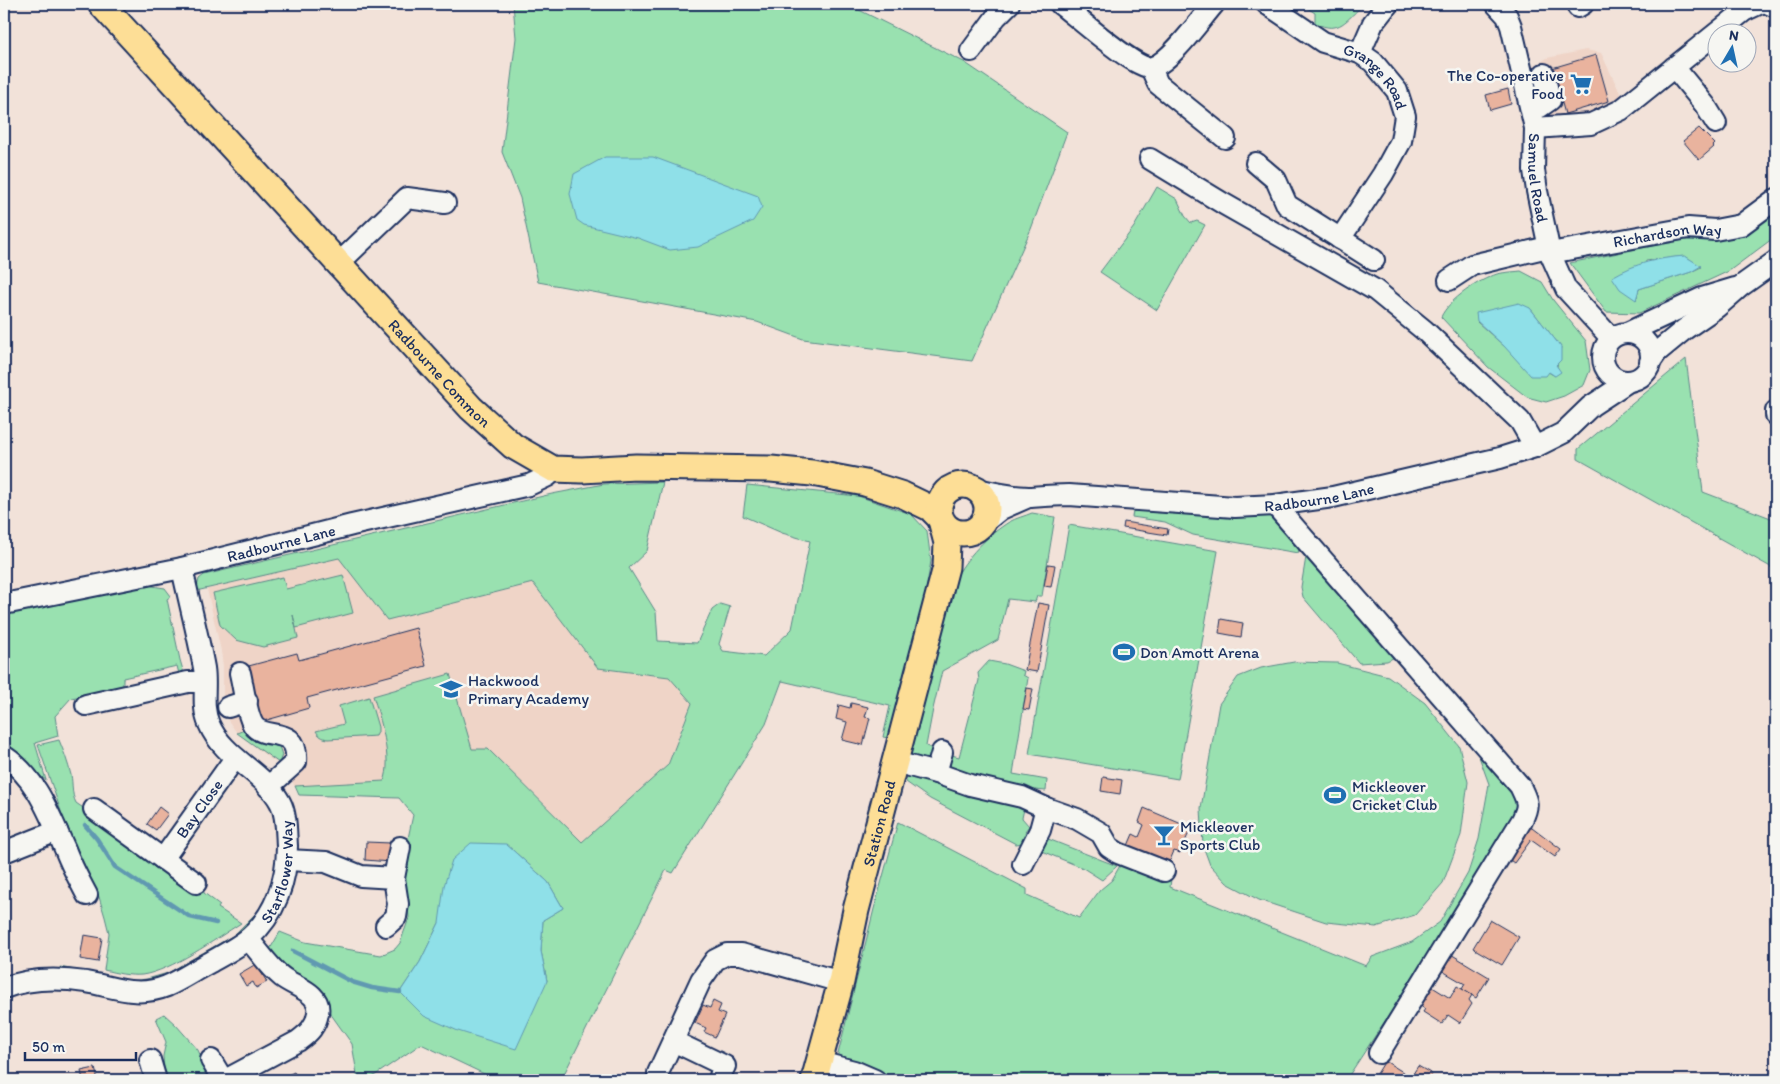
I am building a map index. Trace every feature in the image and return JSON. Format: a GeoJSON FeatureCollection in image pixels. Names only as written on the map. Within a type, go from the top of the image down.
{"type":"FeatureCollection","features":[{"type":"Feature","properties":{"kind":"main road","name":"Radbourne Common"},"geometry":{"type":"LineString","coordinates":[[101,4],[471,408],[513,446],[553,469],[582,470],[636,467],[771,469],[839,477],[903,495],[930,508],[940,518]]}},
{"type":"Feature","properties":{"kind":"main road"},"geometry":{"type":"LineString","coordinates":[[964,484],[977,489],[983,495],[987,510],[986,518],[978,527],[968,533],[952,531],[945,526],[940,518],[938,503],[951,487],[964,484]]}},
{"type":"Feature","properties":{"kind":"main road","name":"Radbourne Common"},"geometry":{"type":"LineString","coordinates":[[903,495],[951,487]]}},
{"type":"Feature","properties":{"kind":"main road","name":"Station Road"},"geometry":{"type":"LineString","coordinates":[[816,1071],[841,982],[856,910],[946,567],[947,543],[940,518]]}},
{"type":"Feature","properties":{"kind":"main road","name":"Station Road"},"geometry":{"type":"LineString","coordinates":[[946,567],[958,546],[978,527]]}},
{"type":"Feature","properties":{"kind":"street"},"geometry":{"type":"LineString","coordinates":[[971,52],[996,17],[1009,4]]}},
{"type":"Feature","properties":{"kind":"street"},"geometry":{"type":"LineString","coordinates":[[1060,4],[1129,58],[1145,67],[1151,68],[1162,63],[1171,55],[1214,4]]}},
{"type":"Feature","properties":{"kind":"street","name":"Grange Road"},"geometry":{"type":"LineString","coordinates":[[1267,4],[1323,42],[1360,52],[1373,62],[1397,91],[1404,116],[1401,141],[1383,174],[1340,239]]}},
{"type":"Feature","properties":{"kind":"street"},"geometry":{"type":"LineString","coordinates":[[1360,52],[1373,23],[1388,4]]}},
{"type":"Feature","properties":{"kind":"street","name":"Samuel Road"},"geometry":{"type":"LineString","coordinates":[[1496,4],[1507,16],[1512,26],[1534,119],[1534,170],[1549,250],[1566,289],[1620,335]]}},
{"type":"Feature","properties":{"kind":"street"},"geometry":{"type":"LineString","coordinates":[[1544,74],[1550,100],[1540,107],[1534,119],[1591,124],[1621,110],[1744,11],[1759,4]]}},
{"type":"Feature","properties":{"kind":"street"},"geometry":{"type":"LineString","coordinates":[[1769,4],[1776,7]]}},
{"type":"Feature","properties":{"kind":"street"},"geometry":{"type":"LineString","coordinates":[[1674,67],[1705,105],[1716,124]]}},
{"type":"Feature","properties":{"kind":"street"},"geometry":{"type":"LineString","coordinates":[[1151,68],[1158,84],[1225,138]]}},
{"type":"Feature","properties":{"kind":"street"},"geometry":{"type":"LineString","coordinates":[[1150,159],[1224,204],[1375,290],[1424,330],[1520,422],[1535,447]]}},
{"type":"Feature","properties":{"kind":"street"},"geometry":{"type":"LineString","coordinates":[[1256,163],[1276,180],[1287,205],[1366,256]]}},
{"type":"Feature","properties":{"kind":"street"},"geometry":{"type":"LineString","coordinates":[[339,263],[407,198],[445,203]]}},
{"type":"Feature","properties":{"kind":"street","name":"Richardson Way"},"geometry":{"type":"LineString","coordinates":[[1449,280],[1472,265],[1549,250],[1688,228],[1714,230],[1741,224],[1776,199]]}},
{"type":"Feature","properties":{"kind":"street"},"geometry":{"type":"LineString","coordinates":[[1741,286],[1693,302],[1620,335],[1604,349],[1603,363],[1606,369],[1616,378],[1629,381],[1643,375],[1650,362],[1666,344],[1684,329],[1717,308],[1741,286],[1776,261]]}},
{"type":"Feature","properties":{"kind":"street"},"geometry":{"type":"LineString","coordinates":[[1620,335],[1637,334],[1648,346],[1651,354],[1650,362]]}},
{"type":"Feature","properties":{"kind":"street","name":"Radbourne Lane"},"geometry":{"type":"LineString","coordinates":[[1591,406],[1600,382],[1603,363]]}},
{"type":"Feature","properties":{"kind":"street","name":"Radbourne Lane"},"geometry":{"type":"LineString","coordinates":[[977,489],[1028,497],[1050,494],[1235,507],[1275,505],[1333,497],[1500,458],[1535,447],[1563,433],[1591,406],[1629,381]]}},
{"type":"Feature","properties":{"kind":"street","name":"Radbourne Lane"},"geometry":{"type":"LineString","coordinates":[[4,604],[182,568],[352,525],[529,485],[548,476],[553,469]]}},
{"type":"Feature","properties":{"kind":"street","name":"Radbourne Lane"},"geometry":{"type":"LineString","coordinates":[[978,527],[1001,509],[1028,497]]}},
{"type":"Feature","properties":{"kind":"street"},"geometry":{"type":"LineString","coordinates":[[1275,505],[1520,786],[1528,801],[1527,810],[1522,820],[1378,1052]]}},
{"type":"Feature","properties":{"kind":"street","name":"Starflower Way"},"geometry":{"type":"LineString","coordinates":[[4,988],[24,982],[51,979],[87,982],[132,992],[149,991],[167,986],[219,958],[248,939],[268,918],[276,902],[287,860],[286,819],[280,802],[268,787],[235,758],[214,735],[208,724],[204,708],[204,670],[182,568]]}},
{"type":"Feature","properties":{"kind":"street"},"geometry":{"type":"LineString","coordinates":[[240,673],[254,726],[258,730],[280,734],[290,740],[297,752],[296,762],[268,787]]}},
{"type":"Feature","properties":{"kind":"street"},"geometry":{"type":"LineString","coordinates":[[86,705],[188,682],[204,682]]}},
{"type":"Feature","properties":{"kind":"street"},"geometry":{"type":"LineString","coordinates":[[228,707],[247,701]]}},
{"type":"Feature","properties":{"kind":"street"},"geometry":{"type":"LineString","coordinates":[[936,773],[942,752]]}},
{"type":"Feature","properties":{"kind":"street"},"geometry":{"type":"LineString","coordinates":[[4,756],[13,762],[34,785],[45,802],[71,865],[87,895]]}},
{"type":"Feature","properties":{"kind":"street","name":"Bay Close"},"geometry":{"type":"LineString","coordinates":[[163,859],[235,758]]}},
{"type":"Feature","properties":{"kind":"street"},"geometry":{"type":"LineString","coordinates":[[895,762],[936,773],[970,785],[1022,797],[1076,819],[1101,833],[1110,847],[1118,853],[1164,871]]}},
{"type":"Feature","properties":{"kind":"street"},"geometry":{"type":"LineString","coordinates":[[1023,864],[1040,830],[1046,808]]}},
{"type":"Feature","properties":{"kind":"street"},"geometry":{"type":"LineString","coordinates":[[94,809],[196,883]]}},
{"type":"Feature","properties":{"kind":"street"},"geometry":{"type":"LineString","coordinates":[[4,852],[57,831]]}},
{"type":"Feature","properties":{"kind":"street"},"geometry":{"type":"LineString","coordinates":[[386,926],[396,917],[398,904],[394,878],[400,847]]}},
{"type":"Feature","properties":{"kind":"street"},"geometry":{"type":"LineString","coordinates":[[287,860],[326,862],[361,876],[394,878]]}},
{"type":"Feature","properties":{"kind":"street"},"geometry":{"type":"LineString","coordinates":[[211,1060],[224,1080],[298,1041],[309,1033],[316,1023],[320,1007],[317,1000],[308,992],[282,977],[248,939]]}},
{"type":"Feature","properties":{"kind":"street"},"geometry":{"type":"LineString","coordinates":[[658,1073],[701,980],[715,960],[727,954],[741,954],[841,982]]}},
{"type":"Feature","properties":{"kind":"street"},"geometry":{"type":"LineString","coordinates":[[673,1041],[725,1066],[720,1076]]}},
{"type":"Feature","properties":{"kind":"street"},"geometry":{"type":"LineString","coordinates":[[150,1060],[156,1080]]}},
{"type":"Feature","properties":{"kind":"street"},"geometry":{"type":"LineString","coordinates":[[816,1071],[854,1071],[875,1080]]}},
{"type":"Feature","properties":{"kind":"shaded area"},"geometry":{"type":"Polygon","coordinates":[[[1586,50],[1601,53],[1623,99],[1599,113],[1552,120],[1542,111],[1530,68],[1547,58],[1586,50]]]}},
{"type":"Feature","properties":{"kind":"shaded area","name":"Hackwood Primary Academy"},"geometry":{"type":"Polygon","coordinates":[[[339,557],[387,620],[533,583],[598,668],[669,677],[692,703],[668,765],[582,842],[519,780],[413,815],[399,798],[299,795],[290,777],[279,763],[273,761],[237,733],[227,719],[223,710],[221,651],[207,589],[339,557]]]}},
{"type":"Feature","properties":{"kind":"green space"},"geometry":{"type":"Polygon","coordinates":[[[513,4],[847,4],[964,62],[1067,132],[1031,229],[972,361],[803,339],[757,322],[538,282],[520,198],[502,152],[516,38],[513,4]]]}},
{"type":"Feature","properties":{"kind":"green space"},"geometry":{"type":"Polygon","coordinates":[[[1301,4],[1364,4],[1342,24],[1331,27],[1315,23],[1315,13],[1301,4]]]}},
{"type":"Feature","properties":{"kind":"green space"},"geometry":{"type":"Polygon","coordinates":[[[1157,187],[1177,199],[1185,216],[1191,223],[1197,221],[1205,225],[1157,310],[1100,272],[1134,227],[1157,187]]]}},
{"type":"Feature","properties":{"kind":"green space"},"geometry":{"type":"Polygon","coordinates":[[[1776,212],[1776,236],[1729,271],[1639,313],[1606,312],[1570,263],[1680,240],[1719,240],[1755,227],[1776,212]],[[1685,256],[1646,261],[1636,300],[1639,289],[1701,267],[1685,256]]]}},
{"type":"Feature","properties":{"kind":"green space"},"geometry":{"type":"Polygon","coordinates":[[[1521,271],[1542,282],[1553,300],[1586,341],[1590,370],[1584,385],[1564,396],[1546,402],[1527,397],[1488,367],[1441,317],[1457,297],[1473,285],[1497,274],[1521,271]],[[1530,308],[1477,322],[1504,346],[1555,376],[1561,347],[1530,308]]]}},
{"type":"Feature","properties":{"kind":"green space"},"geometry":{"type":"Polygon","coordinates":[[[1686,359],[1703,492],[1776,520],[1776,570],[1578,459],[1578,449],[1686,359]]]}},
{"type":"Feature","properties":{"kind":"green space"},"geometry":{"type":"Polygon","coordinates":[[[663,482],[647,551],[629,568],[656,612],[658,641],[697,643],[712,610],[720,604],[730,607],[719,644],[723,651],[764,656],[792,629],[810,541],[782,533],[743,516],[747,485],[858,496],[911,514],[927,531],[931,561],[924,601],[901,696],[888,738],[883,737],[890,706],[782,681],[766,724],[673,873],[666,870],[561,1080],[497,1080],[421,1044],[368,1080],[358,1080],[352,1044],[330,1013],[323,993],[283,963],[270,949],[280,932],[305,942],[381,955],[395,949],[400,943],[409,918],[405,876],[411,844],[407,843],[413,815],[399,798],[299,795],[295,786],[384,781],[387,762],[386,751],[382,726],[373,696],[450,674],[472,749],[488,749],[582,842],[668,765],[692,703],[669,677],[598,668],[533,583],[387,620],[339,558],[196,591],[199,579],[204,575],[552,494],[604,484],[663,482]],[[506,844],[439,923],[420,962],[400,992],[547,981],[541,951],[543,920],[563,908],[548,882],[506,844]]]}},
{"type":"Feature","properties":{"kind":"green space"},"geometry":{"type":"Polygon","coordinates":[[[1133,511],[1241,516],[1272,513],[1274,519],[1299,549],[1298,553],[1193,535],[1165,522],[1132,517],[1133,511]]]}},
{"type":"Feature","properties":{"kind":"green space"},"geometry":{"type":"Polygon","coordinates":[[[1032,513],[1055,517],[1042,596],[1037,596],[1035,602],[1008,599],[998,640],[942,671],[926,746],[938,751],[929,761],[924,763],[908,755],[955,580],[971,555],[993,533],[1009,522],[1032,513]]]}},
{"type":"Feature","properties":{"kind":"green space","name":"Don Amott Arena"},"geometry":{"type":"Polygon","coordinates":[[[1069,525],[1218,551],[1178,779],[1029,754],[1069,525]]]}},
{"type":"Feature","properties":{"kind":"green space"},"geometry":{"type":"Polygon","coordinates":[[[1306,557],[1395,657],[1387,661],[1359,663],[1303,597],[1301,587],[1306,557]]]}},
{"type":"Feature","properties":{"kind":"green space"},"geometry":{"type":"Polygon","coordinates":[[[343,575],[353,613],[296,628],[293,615],[298,638],[263,647],[236,640],[220,625],[213,593],[283,577],[286,589],[343,575]]]}},
{"type":"Feature","properties":{"kind":"green space"},"geometry":{"type":"Polygon","coordinates":[[[149,582],[152,586],[165,588],[171,596],[167,599],[185,677],[180,678],[177,666],[123,678],[123,688],[71,698],[55,716],[58,736],[35,743],[46,780],[4,751],[4,613],[149,582]]]}},
{"type":"Feature","properties":{"kind":"green space"},"geometry":{"type":"Polygon","coordinates":[[[989,661],[1005,664],[1024,671],[1023,675],[1028,678],[1013,774],[1047,780],[1046,791],[1013,788],[947,770],[948,754],[959,757],[979,680],[978,673],[989,661]]]}},
{"type":"Feature","properties":{"kind":"green space","name":"Mickleover Cricket Club"},"geometry":{"type":"Polygon","coordinates":[[[1294,662],[1337,663],[1388,676],[1425,703],[1459,746],[1468,782],[1461,835],[1443,883],[1415,915],[1376,927],[1326,922],[1259,900],[1227,883],[1210,865],[1203,846],[1201,808],[1219,704],[1238,677],[1261,668],[1294,662]]]}},
{"type":"Feature","properties":{"kind":"green space"},"geometry":{"type":"Polygon","coordinates":[[[369,697],[378,727],[376,736],[328,739],[317,733],[316,731],[344,724],[339,706],[369,697]]]}},
{"type":"Feature","properties":{"kind":"green space"},"geometry":{"type":"Polygon","coordinates":[[[244,730],[255,741],[279,746],[282,755],[279,763],[237,733],[244,730]]]}},
{"type":"Feature","properties":{"kind":"green space"},"geometry":{"type":"Polygon","coordinates":[[[59,740],[72,778],[73,796],[76,803],[124,836],[120,842],[197,895],[203,888],[204,893],[220,905],[218,908],[241,923],[193,954],[154,972],[132,975],[104,970],[109,933],[105,917],[99,897],[64,820],[38,745],[59,740]]]}},
{"type":"Feature","properties":{"kind":"green space"},"geometry":{"type":"Polygon","coordinates":[[[1477,751],[1511,785],[1518,805],[1515,824],[1346,1080],[896,1080],[873,1069],[837,1058],[898,822],[1027,889],[1027,895],[1079,918],[1100,890],[1112,880],[1123,860],[1171,879],[1170,887],[1366,966],[1372,957],[1412,942],[1440,922],[1468,873],[1479,839],[1489,784],[1477,751]]]}},
{"type":"Feature","properties":{"kind":"green space"},"geometry":{"type":"Polygon","coordinates":[[[906,773],[1021,803],[1024,809],[1022,818],[1029,826],[1025,831],[1031,834],[1024,843],[1016,844],[930,799],[906,782],[906,773]]]}},
{"type":"Feature","properties":{"kind":"green space"},"geometry":{"type":"Polygon","coordinates":[[[1043,837],[1117,866],[1102,880],[1083,868],[1039,850],[1043,837]]]}},
{"type":"Feature","properties":{"kind":"green space"},"geometry":{"type":"Polygon","coordinates":[[[255,914],[258,917],[250,928],[170,976],[139,984],[61,971],[60,967],[129,981],[147,979],[168,973],[234,935],[255,914]]]}},
{"type":"Feature","properties":{"kind":"green space"},"geometry":{"type":"Polygon","coordinates":[[[164,1014],[198,1050],[211,1080],[169,1080],[164,1070],[163,1056],[166,1042],[156,1018],[164,1014]]]}},
{"type":"Feature","properties":{"kind":"water"},"geometry":{"type":"Polygon","coordinates":[[[605,157],[653,157],[758,196],[762,207],[753,221],[698,247],[670,250],[638,238],[584,225],[577,220],[570,194],[574,174],[605,157]]]}},
{"type":"Feature","properties":{"kind":"water"},"geometry":{"type":"Polygon","coordinates":[[[1685,256],[1701,266],[1691,272],[1639,289],[1636,300],[1620,289],[1612,277],[1647,262],[1685,256]]]}},
{"type":"Feature","properties":{"kind":"water"},"geometry":{"type":"Polygon","coordinates":[[[1519,303],[1530,308],[1561,347],[1561,360],[1556,365],[1561,372],[1555,376],[1549,372],[1546,376],[1531,376],[1504,346],[1477,321],[1476,313],[1519,303]]]}},
{"type":"Feature","properties":{"kind":"water"},"geometry":{"type":"Polygon","coordinates":[[[471,843],[506,844],[548,882],[563,908],[543,920],[541,951],[547,981],[516,1049],[458,1031],[424,1016],[400,992],[420,962],[439,923],[444,886],[452,860],[471,843]]]}},
{"type":"Feature","properties":{"kind":"building","name":"The Co-operative Food"},"geometry":{"type":"Polygon","coordinates":[[[1596,55],[1609,101],[1565,114],[1552,68],[1596,55]]]}},
{"type":"Feature","properties":{"kind":"building"},"geometry":{"type":"Polygon","coordinates":[[[1508,89],[1511,104],[1490,110],[1486,95],[1508,89]]]}},
{"type":"Feature","properties":{"kind":"building"},"geometry":{"type":"Polygon","coordinates":[[[1699,128],[1715,144],[1699,160],[1683,141],[1699,128]]]}},
{"type":"Feature","properties":{"kind":"building"},"geometry":{"type":"Polygon","coordinates":[[[1124,522],[1168,529],[1167,535],[1123,528],[1124,522]]]}},
{"type":"Feature","properties":{"kind":"building"},"geometry":{"type":"Polygon","coordinates":[[[1048,564],[1055,565],[1051,587],[1044,586],[1048,564]]]}},
{"type":"Feature","properties":{"kind":"building"},"geometry":{"type":"Polygon","coordinates":[[[1038,603],[1049,605],[1037,672],[1025,670],[1038,603]]]}},
{"type":"Feature","properties":{"kind":"building"},"geometry":{"type":"Polygon","coordinates":[[[1221,619],[1243,623],[1241,637],[1219,633],[1221,619]]]}},
{"type":"Feature","properties":{"kind":"building"},"geometry":{"type":"Polygon","coordinates":[[[416,628],[426,666],[307,698],[309,708],[260,722],[245,667],[297,653],[299,660],[416,628]]]}},
{"type":"Feature","properties":{"kind":"building"},"geometry":{"type":"Polygon","coordinates":[[[1027,688],[1033,689],[1029,710],[1023,709],[1027,688]]]}},
{"type":"Feature","properties":{"kind":"building"},"geometry":{"type":"Polygon","coordinates":[[[851,703],[868,707],[865,717],[870,718],[863,745],[842,740],[847,722],[836,719],[839,705],[850,708],[851,703]]]}},
{"type":"Feature","properties":{"kind":"building"},"geometry":{"type":"Polygon","coordinates":[[[1103,777],[1122,780],[1120,794],[1101,791],[1103,777]]]}},
{"type":"Feature","properties":{"kind":"building"},"geometry":{"type":"Polygon","coordinates":[[[159,807],[168,814],[156,830],[147,824],[159,807]]]}},
{"type":"Feature","properties":{"kind":"building","name":"Mickleover Sports Club"},"geometry":{"type":"Polygon","coordinates":[[[1144,808],[1191,828],[1180,853],[1174,851],[1168,865],[1127,848],[1133,834],[1139,837],[1144,825],[1139,822],[1144,808]]]}},
{"type":"Feature","properties":{"kind":"building"},"geometry":{"type":"Polygon","coordinates":[[[1528,824],[1561,849],[1555,857],[1531,840],[1514,863],[1504,856],[1528,824]]]}},
{"type":"Feature","properties":{"kind":"building"},"geometry":{"type":"Polygon","coordinates":[[[366,842],[391,843],[390,862],[365,860],[366,842]]]}},
{"type":"Feature","properties":{"kind":"building"},"geometry":{"type":"Polygon","coordinates":[[[1490,920],[1519,937],[1502,965],[1473,948],[1490,920]]]}},
{"type":"Feature","properties":{"kind":"building"},"geometry":{"type":"Polygon","coordinates":[[[84,935],[102,938],[98,962],[80,959],[84,935]]]}},
{"type":"Feature","properties":{"kind":"building"},"geometry":{"type":"Polygon","coordinates":[[[1449,953],[1489,977],[1476,998],[1462,989],[1465,984],[1439,969],[1449,953]]]}},
{"type":"Feature","properties":{"kind":"building"},"geometry":{"type":"Polygon","coordinates":[[[256,964],[267,982],[256,988],[253,982],[246,986],[239,974],[256,964]]]}},
{"type":"Feature","properties":{"kind":"building"},"geometry":{"type":"Polygon","coordinates":[[[1426,983],[1450,998],[1457,986],[1472,995],[1469,1000],[1472,1004],[1460,1023],[1448,1015],[1442,1024],[1423,1012],[1425,1009],[1414,1002],[1426,983]]]}},
{"type":"Feature","properties":{"kind":"building"},"geometry":{"type":"Polygon","coordinates":[[[713,1001],[721,1005],[718,1012],[725,1015],[715,1037],[704,1032],[706,1028],[695,1023],[703,1005],[710,1008],[713,1001]]]}},
{"type":"Feature","properties":{"kind":"building"},"geometry":{"type":"Polygon","coordinates":[[[1385,1061],[1411,1077],[1418,1066],[1432,1074],[1429,1080],[1373,1080],[1385,1061]]]}},
{"type":"Feature","properties":{"kind":"building"},"geometry":{"type":"Polygon","coordinates":[[[95,1068],[98,1080],[83,1080],[81,1071],[95,1068]]]}},
{"type":"Feature","properties":{"kind":"building"},"geometry":{"type":"Polygon","coordinates":[[[294,1072],[299,1080],[286,1080],[284,1077],[294,1072]]]}},
{"type":"Feature","properties":{"kind":"waterway"},"geometry":{"type":"LineString","coordinates":[[85,825],[97,839],[115,867],[190,917],[216,923]]}},
{"type":"Feature","properties":{"kind":"waterway"},"geometry":{"type":"LineString","coordinates":[[293,951],[352,982],[372,988],[400,992]]}},
{"type":"Feature","properties":{"kind":"place","name":"The Co-operative Food"},"geometry":{"type":"Point","coordinates":[1581,84]}},
{"type":"Feature","properties":{"kind":"place","name":"Don Amott Arena"},"geometry":{"type":"Point","coordinates":[1124,652]}},
{"type":"Feature","properties":{"kind":"place","name":"Hackwood Primary Academy"},"geometry":{"type":"Point","coordinates":[451,689]}},
{"type":"Feature","properties":{"kind":"place","name":"Mickleover Cricket Club"},"geometry":{"type":"Point","coordinates":[1335,795]}},
{"type":"Feature","properties":{"kind":"place","name":"Mickleover Sports Club"},"geometry":{"type":"Point","coordinates":[1164,835]}}]}
